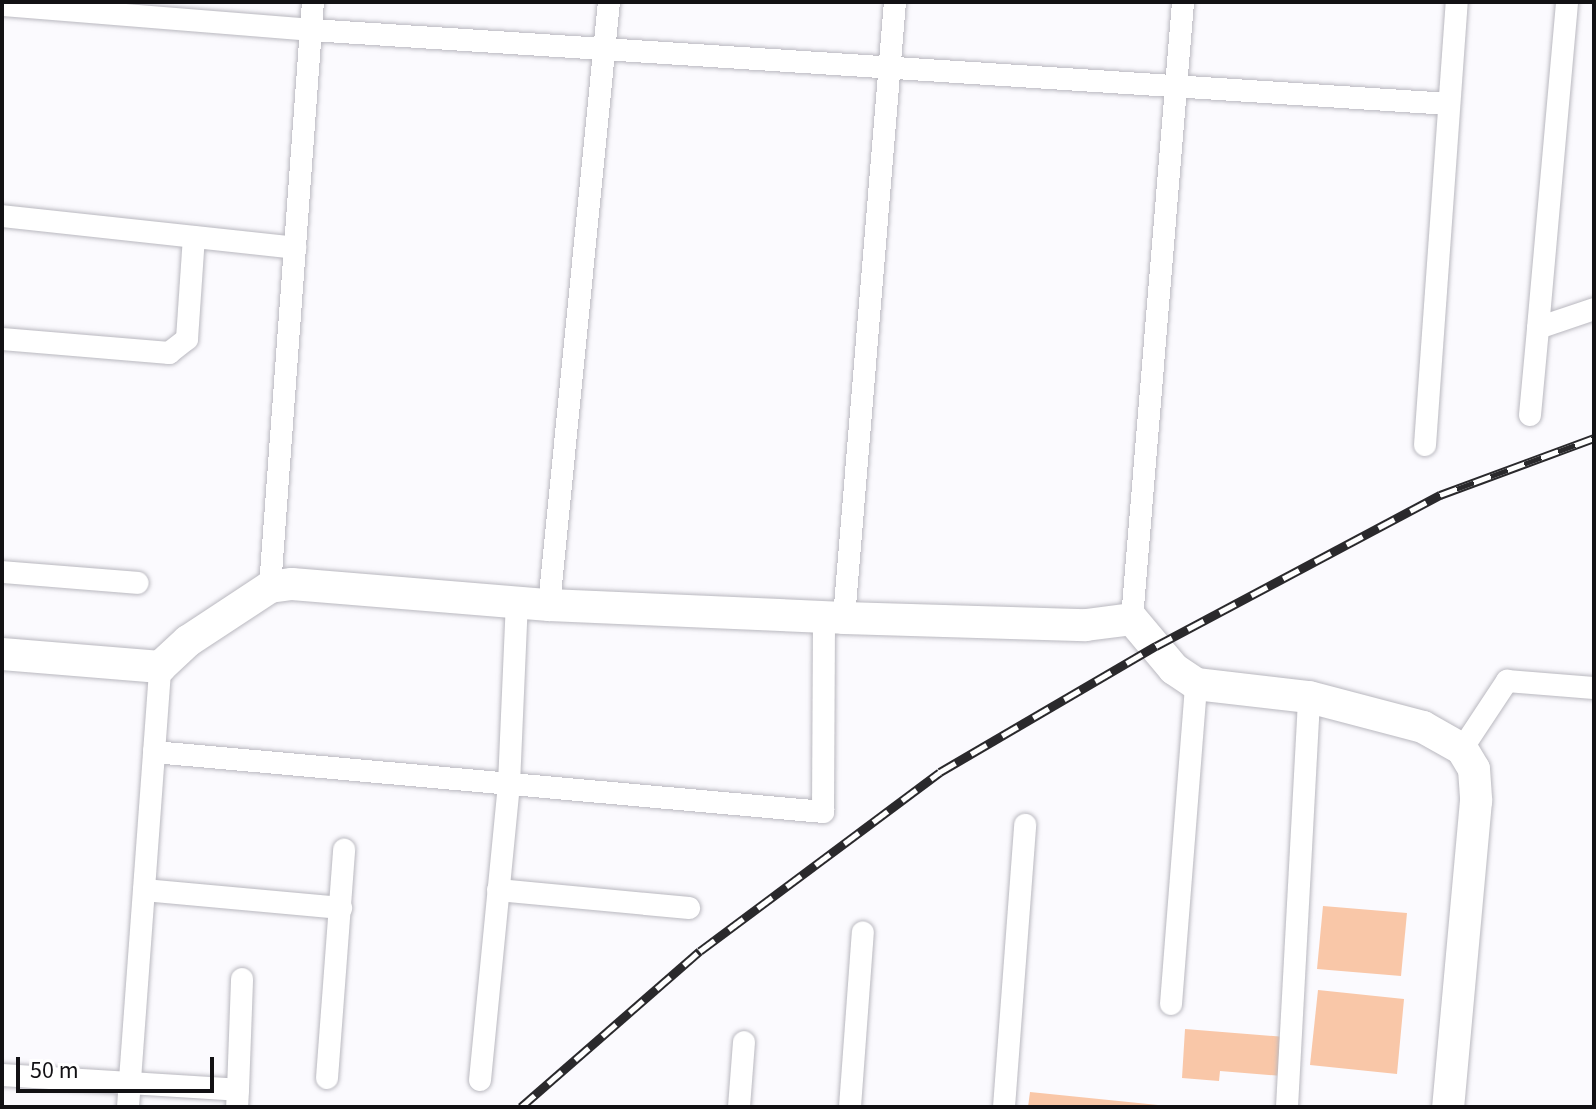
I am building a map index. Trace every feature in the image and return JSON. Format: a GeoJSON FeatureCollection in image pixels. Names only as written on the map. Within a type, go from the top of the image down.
{"type":"FeatureCollection","features":[{"type":"Feature","properties":{"kind":"street"},"geometry":{"type":"LineString","coordinates":[[270,587],[313,2]]}},
{"type":"Feature","properties":{"kind":"street"},"geometry":{"type":"LineString","coordinates":[[549,605],[609,2]]}},
{"type":"Feature","properties":{"kind":"street"},"geometry":{"type":"LineString","coordinates":[[154,752],[823,812],[834,618],[895,2]]}},
{"type":"Feature","properties":{"kind":"street"},"geometry":{"type":"LineString","coordinates":[[1183,2],[1132,619],[1174,669],[1196,684],[1309,697],[1423,727],[1462,749],[1474,769],[1476,801],[1448,1107]]}},
{"type":"Feature","properties":{"kind":"street"},"geometry":{"type":"LineString","coordinates":[[1425,445],[1457,2]]}},
{"type":"Feature","properties":{"kind":"street"},"geometry":{"type":"LineString","coordinates":[[1530,415],[1567,2]]}},
{"type":"Feature","properties":{"kind":"street"},"geometry":{"type":"LineString","coordinates":[[2,5],[311,30],[1448,104]]}},
{"type":"Feature","properties":{"kind":"street"},"geometry":{"type":"LineString","coordinates":[[2,216],[295,248]]}},
{"type":"Feature","properties":{"kind":"street"},"geometry":{"type":"LineString","coordinates":[[2,339],[169,353],[187,339],[194,237]]}},
{"type":"Feature","properties":{"kind":"street"},"geometry":{"type":"LineString","coordinates":[[1538,328],[1594,309]]}},
{"type":"Feature","properties":{"kind":"street"},"geometry":{"type":"LineString","coordinates":[[2,572],[138,583]]}},
{"type":"Feature","properties":{"kind":"street"},"geometry":{"type":"LineString","coordinates":[[129,1096],[160,667],[188,641],[270,587],[292,584],[549,605],[834,618],[1086,625],[1132,619]]}},
{"type":"Feature","properties":{"kind":"street"},"geometry":{"type":"LineString","coordinates":[[480,1080],[509,784],[517,602]]}},
{"type":"Feature","properties":{"kind":"street"},"geometry":{"type":"LineString","coordinates":[[2,654],[160,667]]}},
{"type":"Feature","properties":{"kind":"street"},"geometry":{"type":"LineString","coordinates":[[1462,749],[1507,681],[1594,688]]}},
{"type":"Feature","properties":{"kind":"street"},"geometry":{"type":"LineString","coordinates":[[1171,1004],[1196,684]]}},
{"type":"Feature","properties":{"kind":"street"},"geometry":{"type":"LineString","coordinates":[[1287,1107],[1309,697]]}},
{"type":"Feature","properties":{"kind":"street"},"geometry":{"type":"LineString","coordinates":[[1004,1107],[1025,825]]}},
{"type":"Feature","properties":{"kind":"street"},"geometry":{"type":"LineString","coordinates":[[327,1078],[344,850]]}},
{"type":"Feature","properties":{"kind":"street"},"geometry":{"type":"LineString","coordinates":[[144,890],[341,908]]}},
{"type":"Feature","properties":{"kind":"street"},"geometry":{"type":"LineString","coordinates":[[498,890],[689,908]]}},
{"type":"Feature","properties":{"kind":"street"},"geometry":{"type":"LineString","coordinates":[[850,1107],[863,932]]}},
{"type":"Feature","properties":{"kind":"street"},"geometry":{"type":"LineString","coordinates":[[2,1075],[129,1096],[238,1098],[242,979]]}},
{"type":"Feature","properties":{"kind":"street"},"geometry":{"type":"LineString","coordinates":[[739,1107],[744,1042]]}},
{"type":"Feature","properties":{"kind":"building"},"geometry":{"type":"Polygon","coordinates":[[[1323,906],[1407,913],[1401,976],[1317,969],[1323,906]]]}},
{"type":"Feature","properties":{"kind":"building"},"geometry":{"type":"Polygon","coordinates":[[[1318,990],[1404,999],[1397,1074],[1310,1065],[1318,990]]]}},
{"type":"Feature","properties":{"kind":"building"},"geometry":{"type":"Polygon","coordinates":[[[1185,1029],[1286,1037],[1283,1076],[1220,1071],[1219,1081],[1182,1078],[1185,1029]]]}},
{"type":"Feature","properties":{"kind":"building"},"geometry":{"type":"Polygon","coordinates":[[[1030,1092],[1158,1105],[1158,1107],[1028,1107],[1030,1092]]]}},
{"type":"Feature","properties":{"kind":"railway"},"geometry":{"type":"LineString","coordinates":[[521,1107],[700,951],[940,772],[1156,646],[1440,495],[1594,438]]}}]}
